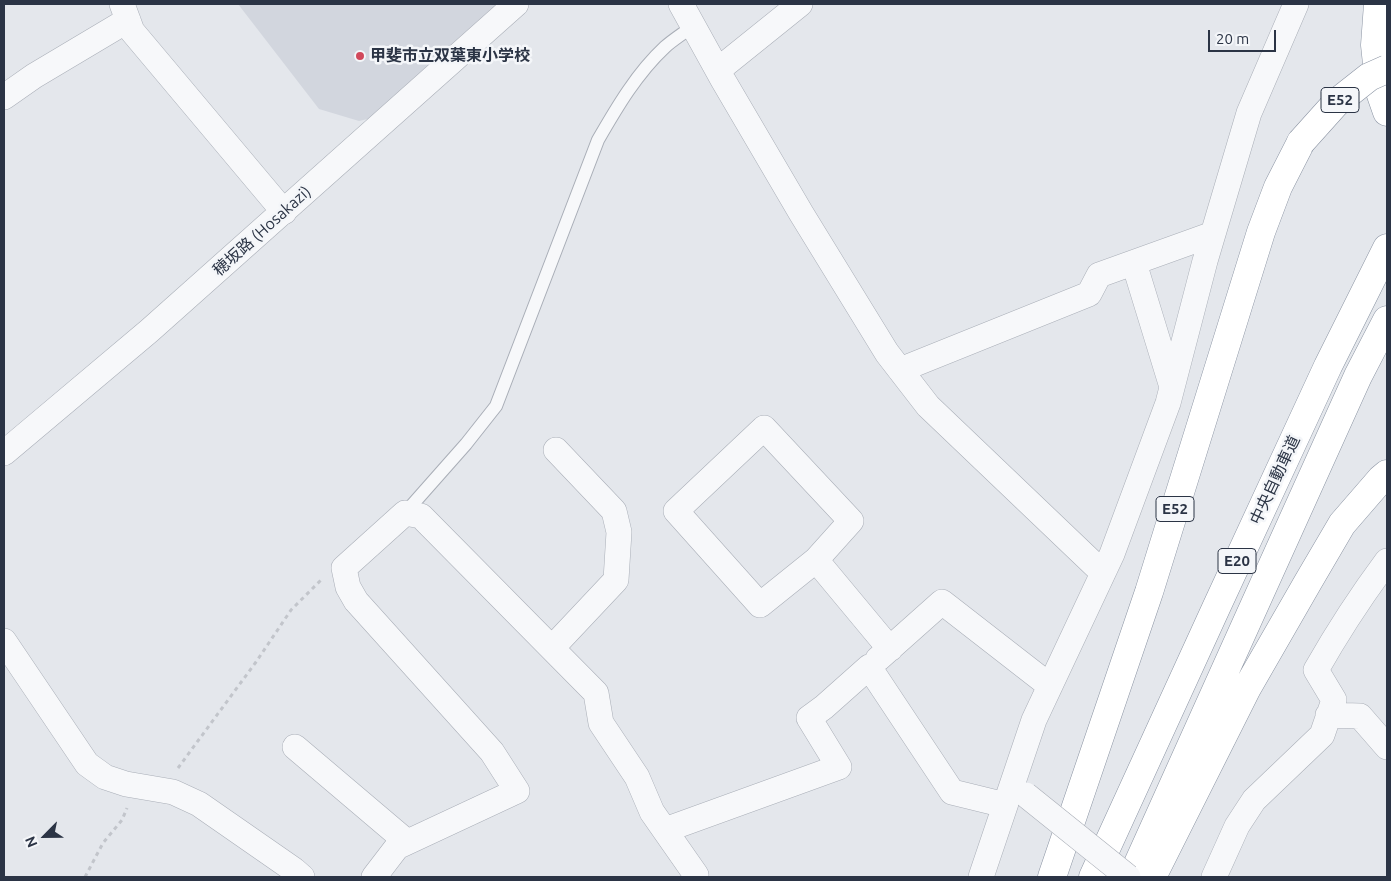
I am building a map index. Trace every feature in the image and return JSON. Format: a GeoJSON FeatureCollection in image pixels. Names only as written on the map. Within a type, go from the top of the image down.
{"type":"FeatureCollection","features":[{"type":"Feature","properties":{"kind":"highway"},"geometry":{"type":"LineString","coordinates":[[1378,4],[1375,45],[1380,92],[1387,112]]}},
{"type":"Feature","properties":{"kind":"highway","name":"E52"},"geometry":{"type":"LineString","coordinates":[[1052,877],[1149,592],[1261,232],[1278,187],[1301,142],[1336,103],[1369,77],[1387,68]]}},
{"type":"Feature","properties":{"kind":"highway","name":"中央自動車道"},"geometry":{"type":"LineString","coordinates":[[1093,877],[1324,375],[1387,248]]}},
{"type":"Feature","properties":{"kind":"highway","name":"中央自動車道"},"geometry":{"type":"LineString","coordinates":[[1132,877],[1358,376],[1387,320]]}},
{"type":"Feature","properties":{"kind":"highway"},"geometry":{"type":"LineString","coordinates":[[1152,877],[1247,688],[1308,582],[1342,524],[1387,474]]}},
{"type":"Feature","properties":{"kind":"street","name":"穂坂路 (Hosakazi)"},"geometry":{"type":"LineString","coordinates":[[4,453],[150,331],[516,4]]}},
{"type":"Feature","properties":{"kind":"street"},"geometry":{"type":"LineString","coordinates":[[681,4],[806,222],[887,353],[928,406],[1103,573]]}},
{"type":"Feature","properties":{"kind":"street"},"geometry":{"type":"LineString","coordinates":[[718,70],[800,4]]}},
{"type":"Feature","properties":{"kind":"street"},"geometry":{"type":"LineString","coordinates":[[981,877],[1014,794],[1034,720],[1112,554],[1164,412],[1213,234],[1250,113],[1296,4]]}},
{"type":"Feature","properties":{"kind":"street"},"geometry":{"type":"LineString","coordinates":[[4,97],[125,12],[132,31],[284,212]]}},
{"type":"Feature","properties":{"kind":"street"},"geometry":{"type":"LineString","coordinates":[[900,370],[1089,294],[1099,275],[1213,234]]}},
{"type":"Feature","properties":{"kind":"street"},"geometry":{"type":"LineString","coordinates":[[1134,263],[1172,387]]}},
{"type":"Feature","properties":{"kind":"street"},"geometry":{"type":"LineString","coordinates":[[764,428],[851,521],[816,560],[760,605],[676,511],[764,428]]}},
{"type":"Feature","properties":{"kind":"street"},"geometry":{"type":"LineString","coordinates":[[552,648],[616,580],[619,532],[614,512],[556,450]]}},
{"type":"Feature","properties":{"kind":"street"},"geometry":{"type":"LineString","coordinates":[[374,877],[397,847],[516,791],[492,752],[356,601],[348,587],[344,568],[405,513],[421,516],[596,692],[601,723],[637,777],[652,812],[696,875],[695,877]]}},
{"type":"Feature","properties":{"kind":"street"},"geometry":{"type":"LineString","coordinates":[[816,560],[890,649]]}},
{"type":"Feature","properties":{"kind":"street"},"geometry":{"type":"LineString","coordinates":[[1214,877],[1238,826],[1254,800],[1322,735],[1334,700],[1316,670],[1330,645],[1386,564]]}},
{"type":"Feature","properties":{"kind":"street"},"geometry":{"type":"LineString","coordinates":[[665,830],[839,767],[809,718],[824,707],[942,602],[1050,686]]}},
{"type":"Feature","properties":{"kind":"street"},"geometry":{"type":"LineString","coordinates":[[4,641],[87,764],[105,777],[126,784],[173,792],[200,804],[302,877]]}},
{"type":"Feature","properties":{"kind":"street"},"geometry":{"type":"LineString","coordinates":[[869,667],[952,792],[1014,794],[1128,877]]}},
{"type":"Feature","properties":{"kind":"street"},"geometry":{"type":"LineString","coordinates":[[1328,715],[1360,716],[1387,748]]}},
{"type":"Feature","properties":{"kind":"street"},"geometry":{"type":"LineString","coordinates":[[296,747],[407,842]]}},
{"type":"Feature","properties":{"kind":"lane"},"geometry":{"type":"LineString","coordinates":[[405,513],[466,444],[496,406],[598,140],[618,105],[638,76],[666,46],[693,26]]}},
{"type":"Feature","properties":{"kind":"path"},"geometry":{"type":"LineString","coordinates":[[162,790],[256,662],[291,610],[328,573],[344,568]]}},
{"type":"Feature","properties":{"kind":"path"},"geometry":{"type":"LineString","coordinates":[[85,877],[103,843],[122,820],[137,786]]}},
{"type":"Feature","properties":{"kind":"shaded area","name":"甲斐市立双葉東小学校"},"geometry":{"type":"Polygon","coordinates":[[[238,4],[500,4],[372,118],[359,121],[319,109],[238,4]]]}},
{"type":"Feature","properties":{"kind":"place","name":"甲斐市立双葉東小学校"},"geometry":{"type":"Point","coordinates":[360,56]}}]}
